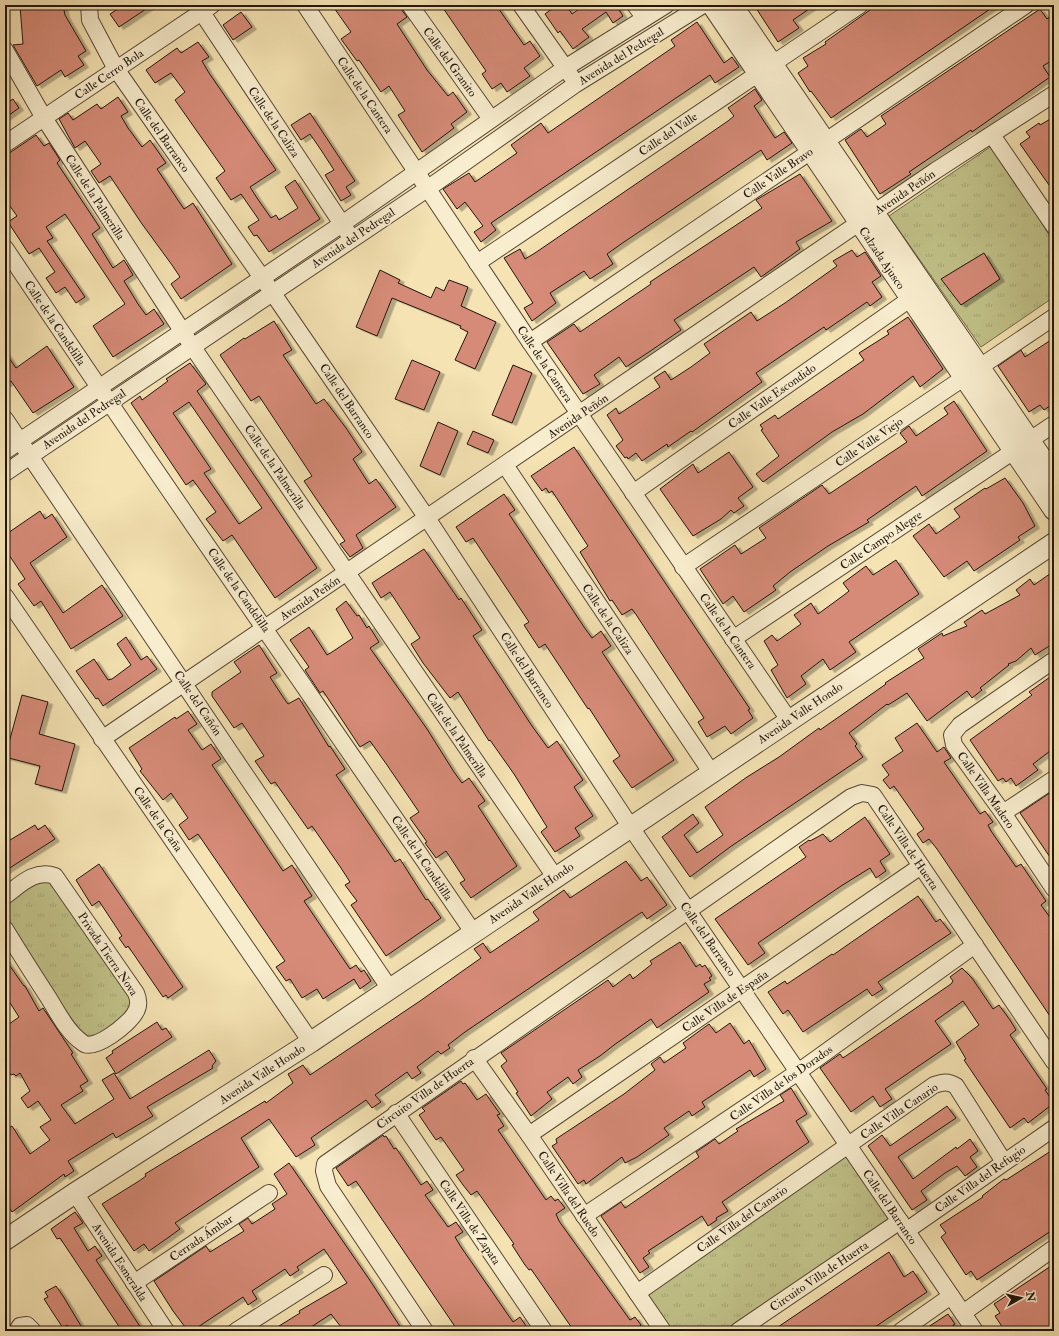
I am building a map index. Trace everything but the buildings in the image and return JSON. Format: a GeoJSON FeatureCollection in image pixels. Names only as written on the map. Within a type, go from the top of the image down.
{"type":"FeatureCollection","features":[{"type":"Feature","properties":{"kind":"street","name":"Calle del Barranco"},"geometry":{"type":"LineString","coordinates":[[89,5],[90,20],[116,69],[272,292],[427,518],[630,826],[743,989],[975,1331]]}},
{"type":"Feature","properties":{"kind":"street","name":"Calle de la Cantera"},"geometry":{"type":"LineString","coordinates":[[305,5],[476,263],[789,720]]}},
{"type":"Feature","properties":{"kind":"street","name":"Calle del Granito"},"geometry":{"type":"LineString","coordinates":[[410,5],[491,118]]}},
{"type":"Feature","properties":{"kind":"street"},"geometry":{"type":"LineString","coordinates":[[521,5],[576,84]]}},
{"type":"Feature","properties":{"kind":"street"},"geometry":{"type":"LineString","coordinates":[[635,5],[645,18]]}},
{"type":"Feature","properties":{"kind":"street","name":"Avenida del Pedregal"},"geometry":{"type":"LineString","coordinates":[[5,473],[104,396],[182,331],[342,224],[491,118],[565,68],[666,5]]}},
{"type":"Feature","properties":{"kind":"street","name":"Avenida del Pedregal"},"geometry":{"type":"LineString","coordinates":[[5,451],[20,441],[104,396],[192,346],[427,189],[576,84],[703,5]]}},
{"type":"Feature","properties":{"kind":"street","name":"Calzada Ajusco"},"geometry":{"type":"LineString","coordinates":[[712,5],[765,69],[1022,446],[1054,510]]}},
{"type":"Feature","properties":{"kind":"street","name":"Calzada Ajusco"},"geometry":{"type":"LineString","coordinates":[[732,5],[765,69]]}},
{"type":"Feature","properties":{"kind":"street","name":"Calle Valle Bravo"},"geometry":{"type":"LineString","coordinates":[[530,342],[1026,5]]}},
{"type":"Feature","properties":{"kind":"street","name":"Calle del Valle"},"geometry":{"type":"LineString","coordinates":[[476,263],[857,6]]}},
{"type":"Feature","properties":{"kind":"street","name":"Calle Cerro Bola"},"geometry":{"type":"LineString","coordinates":[[5,144],[204,8]]}},
{"type":"Feature","properties":{"kind":"street","name":"Calle de la Caliza"},"geometry":{"type":"LineString","coordinates":[[204,8],[352,239]]}},
{"type":"Feature","properties":{"kind":"street","name":"Calle de la Palmerilla"},"geometry":{"type":"LineString","coordinates":[[5,50],[44,118],[182,331],[555,877]]}},
{"type":"Feature","properties":{"kind":"street","name":"Avenida Peñón"},"geometry":{"type":"LineString","coordinates":[[102,739],[866,219],[1054,94]]}},
{"type":"Feature","properties":{"kind":"street"},"geometry":{"type":"LineString","coordinates":[[992,135],[1049,209],[1054,226]]}},
{"type":"Feature","properties":{"kind":"street","name":"Calzada Ajusco"},"geometry":{"type":"LineString","coordinates":[[866,219],[910,299],[971,372]]}},
{"type":"Feature","properties":{"kind":"street","name":"Calle de la Candelilla"},"geometry":{"type":"LineString","coordinates":[[5,248],[104,396],[266,628],[473,932]]}},
{"type":"Feature","properties":{"kind":"street","name":"Calle Valle Escondido"},"geometry":{"type":"LineString","coordinates":[[633,493],[910,299]]}},
{"type":"Feature","properties":{"kind":"street","name":"Calle Valle Viejo"},"geometry":{"type":"LineString","coordinates":[[683,567],[1054,316]]}},
{"type":"Feature","properties":{"kind":"street","name":"Calle del Cañón"},"geometry":{"type":"LineString","coordinates":[[5,419],[185,683],[390,989]]}},
{"type":"Feature","properties":{"kind":"street","name":"Calle Campo Alegre"},"geometry":{"type":"LineString","coordinates":[[733,639],[1054,424]]}},
{"type":"Feature","properties":{"kind":"street","name":"Calzada Ajusco"},"geometry":{"type":"LineString","coordinates":[[1022,446],[1054,476]]}},
{"type":"Feature","properties":{"kind":"street","name":"Calle de la Caliza"},"geometry":{"type":"LineString","coordinates":[[505,465],[710,772]]}},
{"type":"Feature","properties":{"kind":"street","name":"Avenida Valle Hondo"},"geometry":{"type":"LineString","coordinates":[[5,1240],[75,1193],[311,1042],[710,772],[1054,543]]}},
{"type":"Feature","properties":{"kind":"street","name":"Calle de la Caña"},"geometry":{"type":"LineString","coordinates":[[5,596],[311,1042]]}},
{"type":"Feature","properties":{"kind":"street","name":"Calle Villa Madero"},"geometry":{"type":"LineString","coordinates":[[1054,660],[960,725],[952,735],[954,745],[1003,813],[1054,889]]}},
{"type":"Feature","properties":{"kind":"street"},"geometry":{"type":"LineString","coordinates":[[1003,813],[1054,779]]}},
{"type":"Feature","properties":{"kind":"street","name":"Calle Villa de Huerta"},"geometry":{"type":"LineString","coordinates":[[687,910],[851,797],[862,793],[873,796],[1054,1062]]}},
{"type":"Feature","properties":{"kind":"street","name":"Calle Villa de España"},"geometry":{"type":"LineString","coordinates":[[529,1135],[921,866]]}},
{"type":"Feature","properties":{"kind":"street","name":"Privada Tierra Nova"},"geometry":{"type":"LineString","coordinates":[[5,896],[34,876],[48,873],[55,876],[136,993],[138,999],[136,1012],[130,1021],[99,1043],[91,1046],[84,1045],[69,1030],[5,929]]}},
{"type":"Feature","properties":{"kind":"street","name":"Circuito Villa de Huerta"},"geometry":{"type":"LineString","coordinates":[[425,1331],[328,1186],[324,1171],[325,1164],[687,910]]}},
{"type":"Feature","properties":{"kind":"street","name":"Calle Villa de los Dorados"},"geometry":{"type":"LineString","coordinates":[[584,1216],[798,1072],[975,945]]}},
{"type":"Feature","properties":{"kind":"street","name":"Calle Villa del Ruedo"},"geometry":{"type":"LineString","coordinates":[[474,1058],[529,1135],[663,1331]]}},
{"type":"Feature","properties":{"kind":"street","name":"Calle Villa Canario"},"geometry":{"type":"LineString","coordinates":[[848,1145],[934,1085],[943,1082],[950,1082],[956,1086],[1004,1162]]}},
{"type":"Feature","properties":{"kind":"street","name":"Calle Villa de Zapata"},"geometry":{"type":"LineString","coordinates":[[396,1113],[544,1331]]}},
{"type":"Feature","properties":{"kind":"street","name":"Calle Villa del Refugio"},"geometry":{"type":"LineString","coordinates":[[903,1226],[1004,1162],[1054,1128]]}},
{"type":"Feature","properties":{"kind":"street","name":"Calle Villa del Canario"},"geometry":{"type":"LineString","coordinates":[[636,1293],[848,1145]]}},
{"type":"Feature","properties":{"kind":"street","name":"Avenida Esmeralda"},"geometry":{"type":"LineString","coordinates":[[75,1193],[166,1331]]}},
{"type":"Feature","properties":{"kind":"street","name":"Cerrada Ámbar"},"geometry":{"type":"LineString","coordinates":[[134,1283],[269,1193]]}},
{"type":"Feature","properties":{"kind":"street","name":"Circuito Villa de Huerta"},"geometry":{"type":"LineString","coordinates":[[738,1331],[903,1226]]}},
{"type":"Feature","properties":{"kind":"street"},"geometry":{"type":"LineString","coordinates":[[963,1313],[1054,1248]]}},
{"type":"Feature","properties":{"kind":"street"},"geometry":{"type":"LineString","coordinates":[[236,1331],[324,1275]]}},
{"type":"Feature","properties":{"kind":"street"},"geometry":{"type":"LineString","coordinates":[[901,1331],[951,1296]]}},
{"type":"Feature","properties":{"kind":"street"},"geometry":{"type":"LineString","coordinates":[[17,1331],[20,1326],[28,1325],[33,1331]]}},
{"type":"Feature","properties":{"kind":"green space"},"geometry":{"type":"Polygon","coordinates":[[[993,145],[1054,243],[1054,297],[981,347],[889,216],[993,145]]]}},
{"type":"Feature","properties":{"kind":"green space"},"geometry":{"type":"Polygon","coordinates":[[[48,874],[135,999],[113,1030],[89,1043],[5,925],[5,898],[48,874]]]}},
{"type":"Feature","properties":{"kind":"green space"},"geometry":{"type":"Polygon","coordinates":[[[845,1151],[891,1221],[728,1331],[667,1331],[639,1293],[845,1151]]]}}]}
